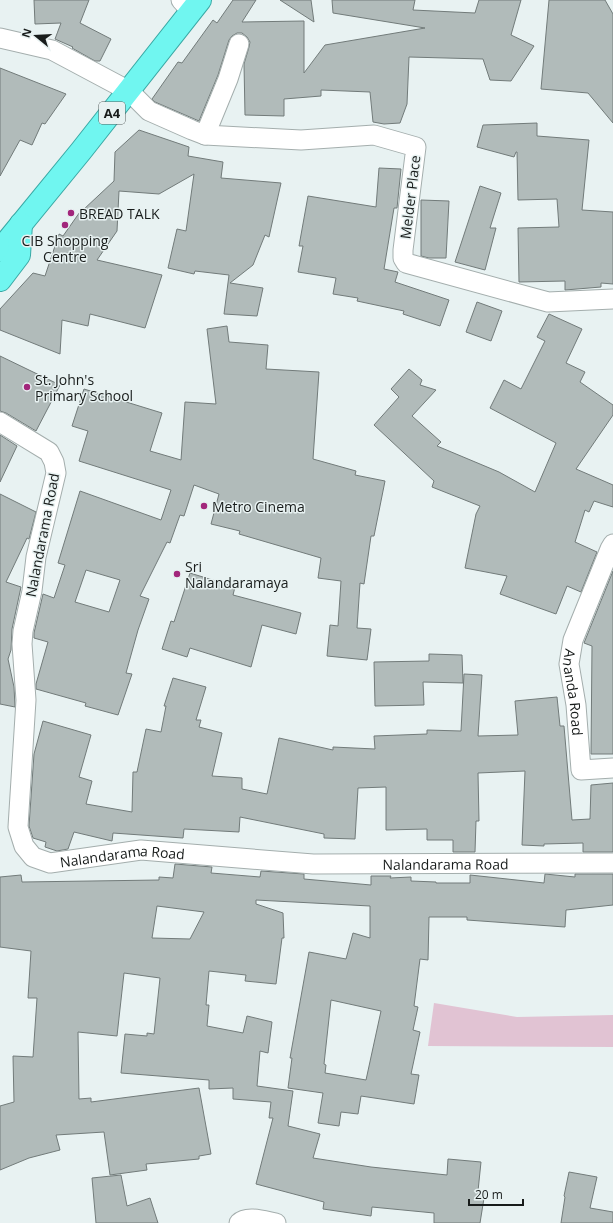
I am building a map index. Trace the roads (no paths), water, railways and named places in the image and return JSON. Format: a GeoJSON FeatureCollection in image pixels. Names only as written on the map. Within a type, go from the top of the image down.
{"type":"FeatureCollection","features":[{"type":"Feature","properties":{"kind":"highway","name":"A4"},"geometry":{"type":"LineString","coordinates":[[0,250],[129,91],[190,4]]}},
{"type":"Feature","properties":{"kind":"highway","name":"A4"},"geometry":{"type":"LineString","coordinates":[[0,238],[21,224]]}},
{"type":"Feature","properties":{"kind":"highway"},"geometry":{"type":"LineString","coordinates":[[0,280],[19,255],[21,224]]}},
{"type":"Feature","properties":{"kind":"street","name":"Melder Place"},"geometry":{"type":"LineString","coordinates":[[0,38],[52,50],[129,91],[149,111],[205,135],[301,140],[374,135],[416,147],[403,250],[403,258],[406,263],[548,302],[613,299]]}},
{"type":"Feature","properties":{"kind":"street"},"geometry":{"type":"LineString","coordinates":[[205,135],[231,71],[239,44]]}},
{"type":"Feature","properties":{"kind":"street","name":"Nalandarama Road"},"geometry":{"type":"LineString","coordinates":[[0,422],[49,452],[54,462],[56,473],[36,557],[32,591],[23,631],[22,644],[26,700],[18,827],[24,846],[33,857],[50,863],[142,850],[313,864],[613,863]]}},
{"type":"Feature","properties":{"kind":"street","name":"Ananda Road"},"geometry":{"type":"LineString","coordinates":[[613,544],[573,640],[569,664],[576,705],[581,770],[613,768]]}},
{"type":"Feature","properties":{"kind":"street"},"geometry":{"type":"LineString","coordinates":[[239,1223],[242,1220],[249,1219],[276,1223]]}},
{"type":"Feature","properties":{"kind":"place","name":"BREAD TALK"},"geometry":{"type":"Point","coordinates":[71,213]}},
{"type":"Feature","properties":{"kind":"place","name":"CIB Shopping Centre"},"geometry":{"type":"Point","coordinates":[65,225]}},
{"type":"Feature","properties":{"kind":"place","name":"St. John's Primary School"},"geometry":{"type":"Point","coordinates":[27,387]}},
{"type":"Feature","properties":{"kind":"place","name":"Metro Cinema"},"geometry":{"type":"Point","coordinates":[204,506]}},
{"type":"Feature","properties":{"kind":"place","name":"Sri Nalandaramaya"},"geometry":{"type":"Point","coordinates":[177,574]}}]}
